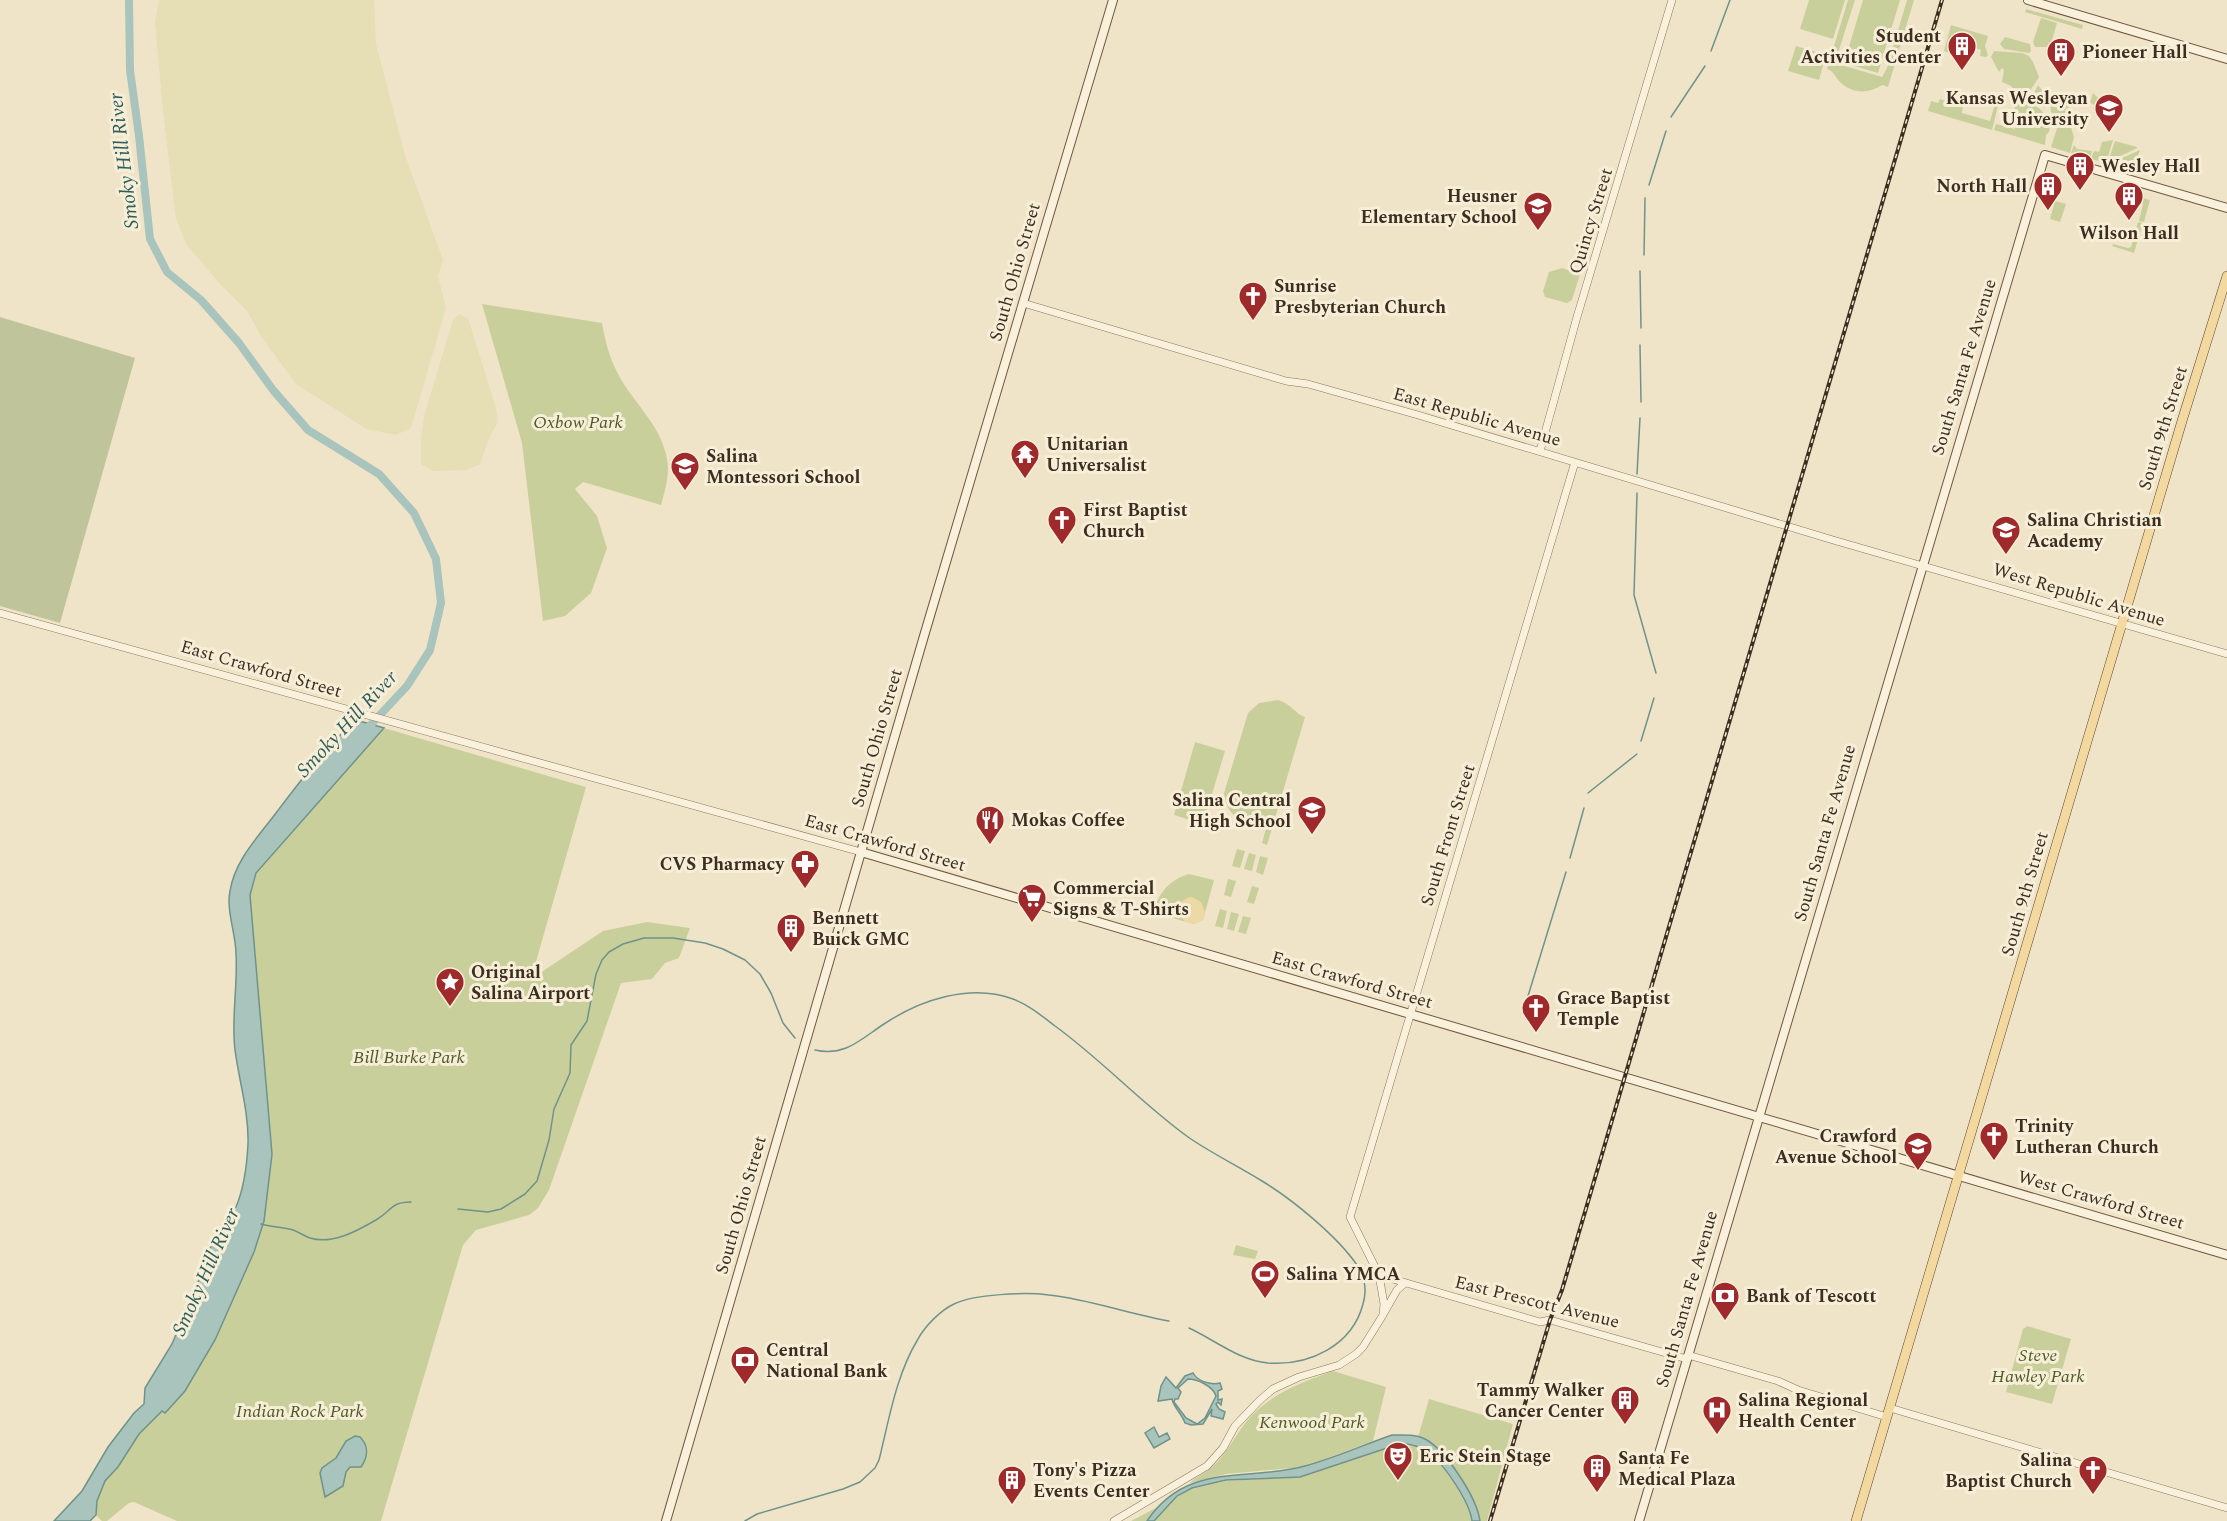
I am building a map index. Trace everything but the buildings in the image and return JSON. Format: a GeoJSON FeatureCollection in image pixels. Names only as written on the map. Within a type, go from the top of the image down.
{"type":"FeatureCollection","features":[{"type":"Feature","properties":{"kind":"main road","name":"South Ohio Street"},"geometry":{"type":"LineString","coordinates":[[666,1521],[1113,0]]}},
{"type":"Feature","properties":{"kind":"main road"},"geometry":{"type":"LineString","coordinates":[[2028,0],[2227,59]]}},
{"type":"Feature","properties":{"kind":"main road","name":"South Santa Fe Avenue"},"geometry":{"type":"LineString","coordinates":[[1639,1521],[2044,155],[2227,208]]}},
{"type":"Feature","properties":{"kind":"main road","name":"South 9th Street"},"geometry":{"type":"LineString","coordinates":[[1856,1521],[2227,276]]}},
{"type":"Feature","properties":{"kind":"main road","name":"East Crawford Street"},"geometry":{"type":"LineString","coordinates":[[861,852],[1758,1117]]}},
{"type":"Feature","properties":{"kind":"main road","name":"West Crawford Street"},"geometry":{"type":"LineString","coordinates":[[1758,1117],[2227,1255]]}},
{"type":"Feature","properties":{"kind":"street","name":"Quincy Street"},"geometry":{"type":"LineString","coordinates":[[1539,451],[1672,0]]}},
{"type":"Feature","properties":{"kind":"street","name":"East Republic Avenue"},"geometry":{"type":"LineString","coordinates":[[1023,303],[1922,564]]}},
{"type":"Feature","properties":{"kind":"street","name":"South Front Street"},"geometry":{"type":"LineString","coordinates":[[1379,1275],[1350,1217],[1575,462]]}},
{"type":"Feature","properties":{"kind":"street","name":"West Republic Avenue"},"geometry":{"type":"LineString","coordinates":[[1922,564],[2227,654]]}},
{"type":"Feature","properties":{"kind":"street","name":"East Crawford Street"},"geometry":{"type":"LineString","coordinates":[[0,613],[861,852]]}},
{"type":"Feature","properties":{"kind":"street","name":"East Prescott Avenue"},"geometry":{"type":"LineString","coordinates":[[1379,1275],[1540,1322],[1550,1320],[1778,1381],[1798,1390],[2227,1508]]}},
{"type":"Feature","properties":{"kind":"street"},"geometry":{"type":"LineString","coordinates":[[1379,1275],[1383,1294],[1383,1315]]}},
{"type":"Feature","properties":{"kind":"street"},"geometry":{"type":"LineString","coordinates":[[1114,1521],[1208,1466],[1246,1413],[1263,1397],[1284,1383],[1339,1365],[1356,1354],[1363,1347],[1397,1290],[1405,1283]]}},
{"type":"Feature","properties":{"kind":"shaded area"},"geometry":{"type":"Polygon","coordinates":[[[159,0],[374,0],[376,44],[405,155],[443,260],[438,276],[446,308],[411,428],[396,435],[366,429],[295,383],[261,336],[247,311],[186,244],[176,219],[163,111],[155,22],[159,0]]]}},
{"type":"Feature","properties":{"kind":"shaded area"},"geometry":{"type":"Polygon","coordinates":[[[459,314],[468,318],[496,408],[498,422],[490,436],[480,464],[466,470],[434,471],[421,464],[424,416],[453,320],[459,314]]]}},
{"type":"Feature","properties":{"kind":"green space"},"geometry":{"type":"Polygon","coordinates":[[[1809,0],[1845,0],[1833,39],[1800,29],[1809,0]]]}},
{"type":"Feature","properties":{"kind":"green space"},"geometry":{"type":"Polygon","coordinates":[[[1848,0],[1855,0],[1838,53],[1838,64],[1882,77],[1887,68],[1907,0],[1914,0],[1888,87],[1882,85],[1872,90],[1855,91],[1845,86],[1827,69],[1848,0]]]}},
{"type":"Feature","properties":{"kind":"green space"},"geometry":{"type":"Polygon","coordinates":[[[1863,0],[1900,0],[1878,73],[1844,63],[1863,0]]]}},
{"type":"Feature","properties":{"kind":"green space"},"geometry":{"type":"Polygon","coordinates":[[[2026,9],[2083,25],[2082,29],[2025,12],[2026,9]]]}},
{"type":"Feature","properties":{"kind":"green space"},"geometry":{"type":"Polygon","coordinates":[[[2041,18],[2057,23],[2050,47],[2035,47],[2033,42],[2041,18]]]}},
{"type":"Feature","properties":{"kind":"green space"},"geometry":{"type":"Polygon","coordinates":[[[1951,25],[1988,36],[1985,46],[1988,55],[1980,56],[1981,50],[1957,42],[1953,54],[1944,51],[1951,25]]]}},
{"type":"Feature","properties":{"kind":"green space"},"geometry":{"type":"Polygon","coordinates":[[[2005,37],[2030,44],[2031,51],[2029,53],[2004,49],[2000,44],[2005,37]]]}},
{"type":"Feature","properties":{"kind":"green space"},"geometry":{"type":"Polygon","coordinates":[[[1796,46],[1826,55],[1819,80],[1788,71],[1796,46]]]}},
{"type":"Feature","properties":{"kind":"green space"},"geometry":{"type":"Polygon","coordinates":[[[1994,51],[2022,53],[2029,56],[2039,77],[2030,91],[2019,97],[2011,86],[2002,82],[2004,70],[2002,68],[1999,72],[1991,57],[1994,51]]]}},
{"type":"Feature","properties":{"kind":"green space"},"geometry":{"type":"Polygon","coordinates":[[[2038,85],[2048,97],[2045,108],[2034,101],[2033,95],[2038,85]]]}},
{"type":"Feature","properties":{"kind":"green space"},"geometry":{"type":"Polygon","coordinates":[[[2093,93],[2108,107],[2108,111],[2090,103],[2093,93]]]}},
{"type":"Feature","properties":{"kind":"green space"},"geometry":{"type":"Polygon","coordinates":[[[1998,94],[2001,94],[1992,130],[1928,111],[1931,101],[1938,103],[1940,99],[1963,106],[1962,113],[1990,121],[1998,94]]]}},
{"type":"Feature","properties":{"kind":"green space"},"geometry":{"type":"Polygon","coordinates":[[[2059,97],[2056,102],[2059,109],[2064,109],[2068,101],[2070,107],[2058,117],[2051,112],[2050,104],[2053,99],[2059,97]]]}},
{"type":"Feature","properties":{"kind":"green space"},"geometry":{"type":"Polygon","coordinates":[[[2018,101],[2035,106],[2046,117],[2052,119],[2045,145],[1994,130],[1996,124],[2015,129],[2019,116],[2012,114],[2018,101]]]}},
{"type":"Feature","properties":{"kind":"green space"},"geometry":{"type":"Polygon","coordinates":[[[2073,114],[2071,127],[2074,137],[2070,153],[2051,147],[2059,122],[2073,114]]]}},
{"type":"Feature","properties":{"kind":"green space"},"geometry":{"type":"Polygon","coordinates":[[[2113,140],[2106,163],[2091,159],[2094,151],[2099,152],[2102,142],[2113,140]]]}},
{"type":"Feature","properties":{"kind":"green space"},"geometry":{"type":"Polygon","coordinates":[[[2115,141],[2137,147],[2137,148],[2108,162],[2115,141]]]}},
{"type":"Feature","properties":{"kind":"green space"},"geometry":{"type":"Polygon","coordinates":[[[2074,145],[2077,149],[2092,151],[2090,159],[2071,153],[2074,145]]]}},
{"type":"Feature","properties":{"kind":"green space"},"geometry":{"type":"Polygon","coordinates":[[[2140,150],[2133,171],[2109,164],[2140,150]]]}},
{"type":"Feature","properties":{"kind":"green space"},"geometry":{"type":"Polygon","coordinates":[[[2133,195],[2150,200],[2144,222],[2139,221],[2142,201],[2132,199],[2133,195]]]}},
{"type":"Feature","properties":{"kind":"green space"},"geometry":{"type":"Polygon","coordinates":[[[2055,201],[2066,204],[2060,222],[2050,219],[2055,201]]]}},
{"type":"Feature","properties":{"kind":"green space"},"geometry":{"type":"Polygon","coordinates":[[[2138,222],[2143,223],[2134,253],[2112,246],[2113,244],[2131,247],[2138,222]]]}},
{"type":"Feature","properties":{"kind":"green space"},"geometry":{"type":"Polygon","coordinates":[[[1562,268],[1580,274],[1572,300],[1567,303],[1545,297],[1543,291],[1549,272],[1562,268]]]}},
{"type":"Feature","properties":{"kind":"green space","name":"Oxbow Park"},"geometry":{"type":"Polygon","coordinates":[[[482,304],[602,323],[617,372],[664,446],[668,471],[661,505],[583,482],[575,489],[597,516],[607,548],[591,593],[565,616],[543,621],[522,443],[482,304]]]}},
{"type":"Feature","properties":{"kind":"green space"},"geometry":{"type":"Polygon","coordinates":[[[0,317],[135,358],[60,623],[0,606],[0,317]]]}},
{"type":"Feature","properties":{"kind":"green space"},"geometry":{"type":"Polygon","coordinates":[[[1278,700],[1305,717],[1267,845],[1262,843],[1269,818],[1253,822],[1239,819],[1229,809],[1224,793],[1248,713],[1259,703],[1278,700]]]}},
{"type":"Feature","properties":{"kind":"green space","name":"Bill Burke Park"},"geometry":{"type":"Polygon","coordinates":[[[384,728],[586,787],[531,979],[603,931],[647,922],[690,928],[679,958],[665,963],[652,979],[621,983],[549,1190],[538,1208],[529,1215],[476,1230],[463,1245],[381,1521],[177,1521],[134,1502],[129,1503],[107,1521],[102,1521],[96,1515],[97,1501],[105,1481],[118,1467],[139,1434],[163,1410],[165,1413],[185,1391],[215,1340],[254,1252],[264,1221],[272,1154],[250,895],[256,873],[384,728]]]}},
{"type":"Feature","properties":{"kind":"green space"},"geometry":{"type":"Polygon","coordinates":[[[1195,742],[1225,751],[1203,824],[1174,815],[1195,742]]]}},
{"type":"Feature","properties":{"kind":"green space"},"geometry":{"type":"Polygon","coordinates":[[[1237,849],[1245,851],[1240,868],[1232,866],[1237,849]]]}},
{"type":"Feature","properties":{"kind":"green space"},"geometry":{"type":"Polygon","coordinates":[[[1249,853],[1256,855],[1252,871],[1244,869],[1249,853]]]}},
{"type":"Feature","properties":{"kind":"green space"},"geometry":{"type":"Polygon","coordinates":[[[1260,856],[1268,858],[1263,875],[1256,872],[1260,856]]]}},
{"type":"Feature","properties":{"kind":"green space"},"geometry":{"type":"Polygon","coordinates":[[[1189,874],[1214,880],[1203,920],[1194,924],[1154,913],[1158,899],[1166,888],[1189,874]]]}},
{"type":"Feature","properties":{"kind":"green space"},"geometry":{"type":"Polygon","coordinates":[[[1228,879],[1236,881],[1231,897],[1224,895],[1228,879]]]}},
{"type":"Feature","properties":{"kind":"green space"},"geometry":{"type":"Polygon","coordinates":[[[1252,886],[1259,888],[1254,904],[1247,902],[1252,886]]]}},
{"type":"Feature","properties":{"kind":"green space"},"geometry":{"type":"Polygon","coordinates":[[[1220,909],[1227,911],[1223,928],[1215,926],[1220,909]]]}},
{"type":"Feature","properties":{"kind":"green space"},"geometry":{"type":"Polygon","coordinates":[[[1231,912],[1239,914],[1234,931],[1227,929],[1231,912]]]}},
{"type":"Feature","properties":{"kind":"green space"},"geometry":{"type":"Polygon","coordinates":[[[1243,916],[1251,918],[1246,934],[1238,932],[1243,916]]]}},
{"type":"Feature","properties":{"kind":"green space"},"geometry":{"type":"Polygon","coordinates":[[[1236,1245],[1258,1251],[1255,1259],[1233,1255],[1236,1245]]]}},
{"type":"Feature","properties":{"kind":"green space","name":"Steve Hawley Park"},"geometry":{"type":"Polygon","coordinates":[[[2027,1326],[2071,1339],[2052,1404],[2006,1392],[2023,1329],[2027,1326]]]}},
{"type":"Feature","properties":{"kind":"green space","name":"Kenwood Park"},"geometry":{"type":"Polygon","coordinates":[[[1333,1371],[1386,1387],[1373,1441],[1304,1467],[1226,1474],[1190,1483],[1217,1462],[1246,1422],[1265,1404],[1297,1385],[1333,1371]]]}},
{"type":"Feature","properties":{"kind":"green space"},"geometry":{"type":"Polygon","coordinates":[[[1429,1399],[1513,1424],[1487,1521],[1480,1521],[1473,1498],[1448,1460],[1428,1442],[1418,1437],[1429,1399]]]}},
{"type":"Feature","properties":{"kind":"green space"},"geometry":{"type":"Polygon","coordinates":[[[1399,1444],[1419,1447],[1435,1459],[1461,1495],[1472,1521],[1131,1521],[1192,1489],[1226,1481],[1301,1477],[1399,1444]]]}},
{"type":"Feature","properties":{"kind":"sand"},"geometry":{"type":"Polygon","coordinates":[[[1192,897],[1201,902],[1205,912],[1203,920],[1194,924],[1185,922],[1178,913],[1182,902],[1192,897]]]}},
{"type":"Feature","properties":{"kind":"water"},"geometry":{"type":"Polygon","coordinates":[[[356,720],[384,728],[256,873],[250,895],[272,1154],[264,1221],[254,1252],[215,1340],[185,1391],[165,1413],[162,1411],[139,1434],[118,1467],[105,1481],[97,1501],[96,1515],[90,1521],[54,1521],[82,1491],[108,1447],[134,1413],[144,1404],[145,1388],[172,1344],[201,1275],[206,1256],[239,1200],[246,1168],[248,1132],[234,1038],[236,954],[230,914],[230,891],[237,869],[255,840],[314,765],[356,720]]]}},
{"type":"Feature","properties":{"kind":"water"},"geometry":{"type":"Polygon","coordinates":[[[1193,1373],[1205,1382],[1220,1383],[1222,1389],[1218,1391],[1218,1400],[1222,1399],[1221,1405],[1218,1402],[1216,1404],[1225,1412],[1223,1419],[1211,1416],[1212,1409],[1203,1424],[1191,1425],[1185,1423],[1172,1399],[1158,1401],[1161,1386],[1166,1377],[1176,1388],[1185,1376],[1193,1373]],[[1188,1379],[1178,1388],[1181,1392],[1174,1402],[1186,1418],[1197,1424],[1205,1418],[1216,1396],[1208,1386],[1188,1379]]]}},
{"type":"Feature","properties":{"kind":"water"},"geometry":{"type":"Polygon","coordinates":[[[1154,1427],[1159,1437],[1167,1433],[1170,1439],[1154,1448],[1145,1433],[1154,1427]]]}},
{"type":"Feature","properties":{"kind":"water"},"geometry":{"type":"Polygon","coordinates":[[[1392,1435],[1421,1437],[1442,1453],[1467,1488],[1478,1511],[1480,1521],[1472,1521],[1462,1495],[1436,1459],[1419,1447],[1399,1444],[1300,1477],[1226,1480],[1192,1488],[1177,1496],[1154,1521],[1147,1521],[1163,1502],[1180,1489],[1199,1481],[1305,1466],[1392,1435]]]}},
{"type":"Feature","properties":{"kind":"water"},"geometry":{"type":"Polygon","coordinates":[[[355,1436],[363,1440],[366,1448],[363,1463],[361,1467],[350,1467],[346,1472],[343,1486],[325,1497],[320,1473],[322,1468],[336,1458],[346,1441],[355,1436]]]}},
{"type":"Feature","properties":{"kind":"waterway","name":"Smoky Hill River"},"geometry":{"type":"LineString","coordinates":[[129,0],[130,70],[150,239],[167,272],[201,300],[239,343],[273,390],[308,430],[379,474],[414,513],[436,559],[441,603],[430,650],[407,686],[364,732]]}},
{"type":"Feature","properties":{"kind":"waterway"},"geometry":{"type":"LineString","coordinates":[[1711,51],[1730,0]]}},
{"type":"Feature","properties":{"kind":"waterway"},"geometry":{"type":"LineString","coordinates":[[1671,117],[1705,66]]}},
{"type":"Feature","properties":{"kind":"waterway"},"geometry":{"type":"LineString","coordinates":[[1649,185],[1666,131]]}},
{"type":"Feature","properties":{"kind":"waterway"},"geometry":{"type":"LineString","coordinates":[[1644,255],[1645,198]]}},
{"type":"Feature","properties":{"kind":"waterway"},"geometry":{"type":"LineString","coordinates":[[1640,271],[1641,328]]}},
{"type":"Feature","properties":{"kind":"waterway"},"geometry":{"type":"LineString","coordinates":[[1640,345],[1641,402]]}},
{"type":"Feature","properties":{"kind":"waterway"},"geometry":{"type":"LineString","coordinates":[[1637,474],[1640,418]]}},
{"type":"Feature","properties":{"kind":"waterway"},"geometry":{"type":"LineString","coordinates":[[1637,493],[1634,595],[1656,673]]}},
{"type":"Feature","properties":{"kind":"waterway"},"geometry":{"type":"LineString","coordinates":[[1641,741],[1654,698]]}},
{"type":"Feature","properties":{"kind":"waterway"},"geometry":{"type":"LineString","coordinates":[[1588,793],[1637,754]]}},
{"type":"Feature","properties":{"kind":"waterway"},"geometry":{"type":"LineString","coordinates":[[1570,858],[1584,808]]}},
{"type":"Feature","properties":{"kind":"waterway"},"geometry":{"type":"LineString","coordinates":[[1524,1009],[1566,872]]}},
{"type":"Feature","properties":{"kind":"waterway"},"geometry":{"type":"LineString","coordinates":[[458,1209],[488,1212],[501,1209],[525,1194],[537,1181],[549,1140],[554,1109],[570,1073],[571,1045],[587,1021],[596,974],[602,960],[609,952],[623,944],[644,938],[673,938],[705,943],[745,960],[760,974],[771,993],[783,1023],[795,1038]]}},
{"type":"Feature","properties":{"kind":"waterway"},"geometry":{"type":"LineString","coordinates":[[815,1050],[826,1052],[844,1049],[898,1015],[946,996],[980,993],[997,994],[1013,999],[1035,1011],[1072,1039],[1188,1137],[1262,1181],[1300,1208],[1338,1242],[1360,1269],[1365,1294],[1357,1319],[1339,1342],[1313,1357],[1283,1363],[1257,1361],[1237,1354],[1189,1328]]}},
{"type":"Feature","properties":{"kind":"waterway"},"geometry":{"type":"LineString","coordinates":[[261,1224],[293,1230],[318,1240],[327,1240],[353,1232],[381,1217],[395,1205],[411,1202]]}},
{"type":"Feature","properties":{"kind":"waterway"},"geometry":{"type":"LineString","coordinates":[[745,1521],[757,1514],[843,1489],[860,1482],[875,1468],[910,1353],[929,1324],[954,1304],[987,1296],[1039,1294],[1079,1300],[1169,1321]]}},
{"type":"Feature","properties":{"kind":"railway"},"geometry":{"type":"LineString","coordinates":[[1490,1521],[1550,1320],[1562,1290],[1942,0]]}},
{"type":"Feature","properties":{"kind":"place","name":"Student Activities Center"},"geometry":{"type":"Point","coordinates":[1962,72]}},
{"type":"Feature","properties":{"kind":"place","name":"Pioneer Hall"},"geometry":{"type":"Point","coordinates":[2061,78]}},
{"type":"Feature","properties":{"kind":"place","name":"Kansas Wesleyan University"},"geometry":{"type":"Point","coordinates":[2109,134]}},
{"type":"Feature","properties":{"kind":"place","name":"Wesley Hall"},"geometry":{"type":"Point","coordinates":[2080,192]}},
{"type":"Feature","properties":{"kind":"place","name":"North Hall"},"geometry":{"type":"Point","coordinates":[2048,212]}},
{"type":"Feature","properties":{"kind":"place","name":"Wilson Hall"},"geometry":{"type":"Point","coordinates":[2129,222]}},
{"type":"Feature","properties":{"kind":"place","name":"Heusner Elementary School"},"geometry":{"type":"Point","coordinates":[1538,232]}},
{"type":"Feature","properties":{"kind":"place","name":"Sunrise Presbyterian Church"},"geometry":{"type":"Point","coordinates":[1253,322]}},
{"type":"Feature","properties":{"kind":"place","name":"Unitarian Universalist"},"geometry":{"type":"Point","coordinates":[1025,480]}},
{"type":"Feature","properties":{"kind":"place","name":"Salina Montessori School"},"geometry":{"type":"Point","coordinates":[685,492]}},
{"type":"Feature","properties":{"kind":"place","name":"First Baptist Church"},"geometry":{"type":"Point","coordinates":[1062,546]}},
{"type":"Feature","properties":{"kind":"place","name":"Salina Christian Academy"},"geometry":{"type":"Point","coordinates":[2006,556]}},
{"type":"Feature","properties":{"kind":"place","name":"Salina Central High School"},"geometry":{"type":"Point","coordinates":[1312,836]}},
{"type":"Feature","properties":{"kind":"place","name":"Mokas Coffee"},"geometry":{"type":"Point","coordinates":[990,846]}},
{"type":"Feature","properties":{"kind":"place","name":"CVS Pharmacy"},"geometry":{"type":"Point","coordinates":[805,890]}},
{"type":"Feature","properties":{"kind":"place","name":"Commercial Signs & T-Shirts"},"geometry":{"type":"Point","coordinates":[1032,924]}},
{"type":"Feature","properties":{"kind":"place","name":"Bennett Buick GMC"},"geometry":{"type":"Point","coordinates":[791,954]}},
{"type":"Feature","properties":{"kind":"place","name":"Original Salina Airport"},"geometry":{"type":"Point","coordinates":[450,1008]}},
{"type":"Feature","properties":{"kind":"place","name":"Grace Baptist Temple"},"geometry":{"type":"Point","coordinates":[1536,1034]}},
{"type":"Feature","properties":{"kind":"place","name":"Trinity Lutheran Church"},"geometry":{"type":"Point","coordinates":[1994,1162]}},
{"type":"Feature","properties":{"kind":"place","name":"Crawford Avenue School"},"geometry":{"type":"Point","coordinates":[1918,1172]}},
{"type":"Feature","properties":{"kind":"place","name":"Salina YMCA"},"geometry":{"type":"Point","coordinates":[1265,1300]}},
{"type":"Feature","properties":{"kind":"place","name":"Bank of Tescott"},"geometry":{"type":"Point","coordinates":[1725,1322]}},
{"type":"Feature","properties":{"kind":"place","name":"Central National Bank"},"geometry":{"type":"Point","coordinates":[745,1386]}},
{"type":"Feature","properties":{"kind":"place","name":"Tammy Walker Cancer Center"},"geometry":{"type":"Point","coordinates":[1625,1426]}},
{"type":"Feature","properties":{"kind":"place","name":"Salina Regional Health Center"},"geometry":{"type":"Point","coordinates":[1717,1436]}},
{"type":"Feature","properties":{"kind":"place","name":"Eric Stein Stage"},"geometry":{"type":"Point","coordinates":[1398,1482]}},
{"type":"Feature","properties":{"kind":"place","name":"Santa Fe Medical Plaza"},"geometry":{"type":"Point","coordinates":[1597,1494]}},
{"type":"Feature","properties":{"kind":"place","name":"Salina Baptist Church"},"geometry":{"type":"Point","coordinates":[2093,1496]}},
{"type":"Feature","properties":{"kind":"place","name":"Tony's Pizza Events Center"},"geometry":{"type":"Point","coordinates":[1012,1506]}},
{"type":"Feature","properties":{"kind":"park label","name":"Indian Rock Park"},"geometry":{"type":"Point","coordinates":[300,1411]}}]}
